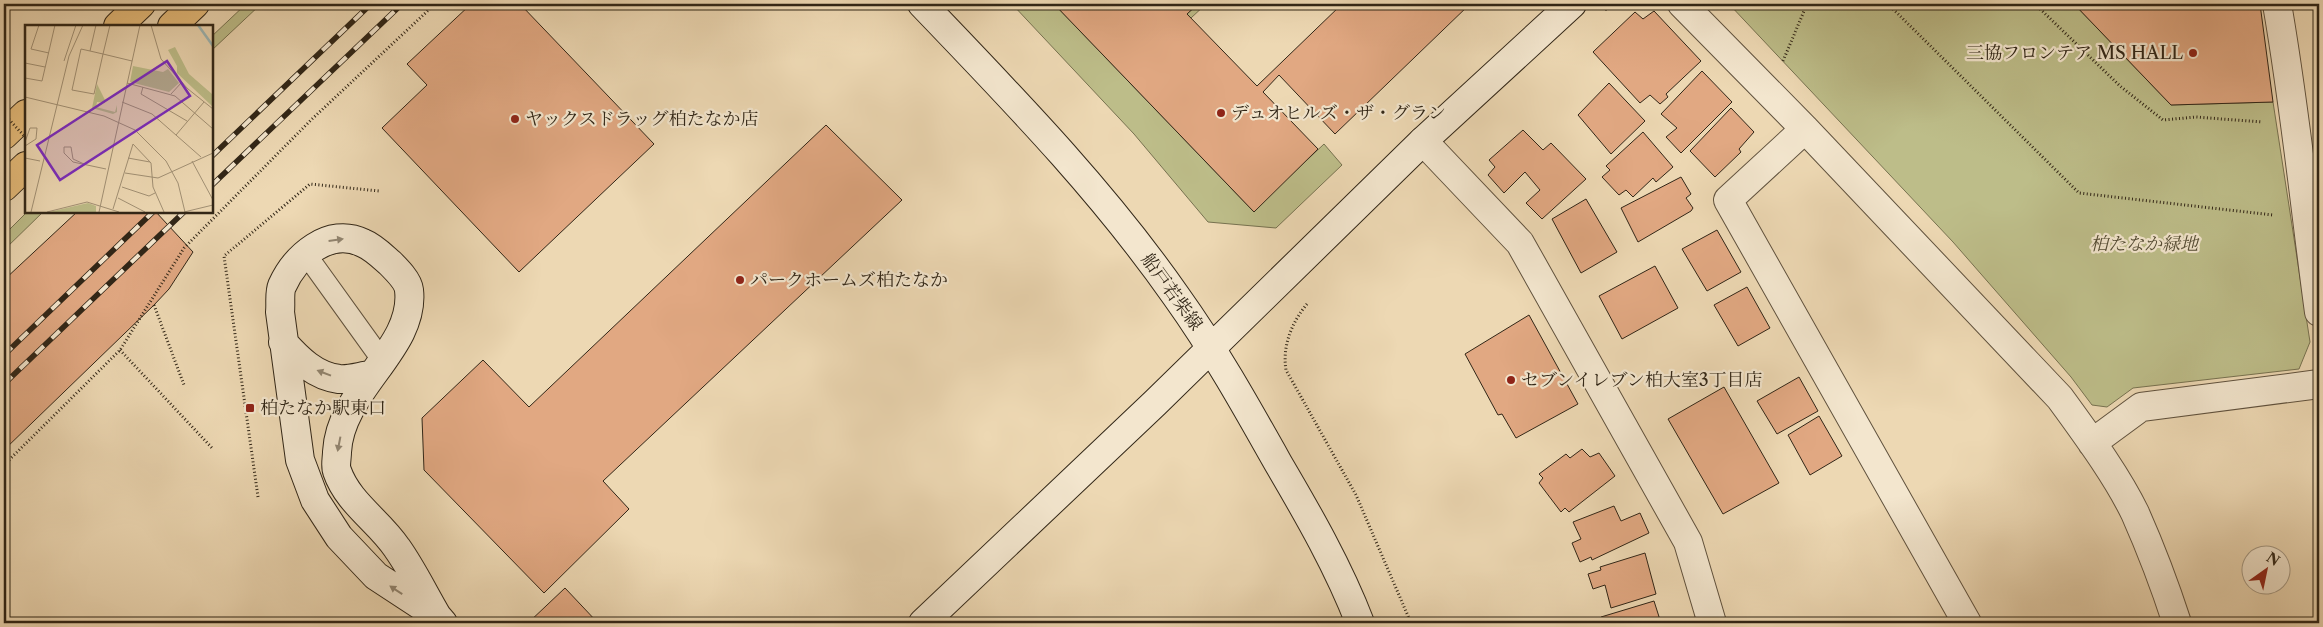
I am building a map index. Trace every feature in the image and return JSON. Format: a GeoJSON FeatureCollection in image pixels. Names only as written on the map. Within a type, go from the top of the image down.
{"type":"FeatureCollection","features":[{"type":"Feature","properties":{"kind":"main road"},"geometry":{"type":"LineString","coordinates":[[119,25],[141,4]]}},
{"type":"Feature","properties":{"kind":"main road"},"geometry":{"type":"LineString","coordinates":[[173,25],[196,4]]}},
{"type":"Feature","properties":{"kind":"main road"},"geometry":{"type":"LineString","coordinates":[[4,135],[25,115]]}},
{"type":"Feature","properties":{"kind":"main road"},"geometry":{"type":"LineString","coordinates":[[4,187],[25,167]]}},
{"type":"Feature","properties":{"kind":"street","name":"船戸若柴線"},"geometry":{"type":"LineString","coordinates":[[922,4],[1034,121],[1125,228],[1175,295],[1212,348],[1302,504],[1354,607],[1360,623]]}},
{"type":"Feature","properties":{"kind":"street"},"geometry":{"type":"LineString","coordinates":[[923,623],[1212,348],[1423,141],[1572,4]]}},
{"type":"Feature","properties":{"kind":"street"},"geometry":{"type":"LineString","coordinates":[[1682,4],[1805,129],[2034,368],[2060,398],[2092,443],[2134,512],[2162,576],[2177,623]]}},
{"type":"Feature","properties":{"kind":"street"},"geometry":{"type":"LineString","coordinates":[[2277,4],[2290,75],[2294,124],[2319,312]]}},
{"type":"Feature","properties":{"kind":"street"},"geometry":{"type":"LineString","coordinates":[[1805,129],[1728,200],[1968,623]]}},
{"type":"Feature","properties":{"kind":"street"},"geometry":{"type":"LineString","coordinates":[[1423,141],[1520,243],[1688,542],[1712,623]]}},
{"type":"Feature","properties":{"kind":"street"},"geometry":{"type":"LineString","coordinates":[[342,238],[362,242],[398,271],[409,289],[407,318],[400,336],[356,396],[345,422],[338,444],[336,470],[354,500],[397,547],[440,620],[376,576],[339,537],[315,500],[300,460],[283,342],[280,312],[282,288],[305,253],[323,242],[342,238]]}},
{"type":"Feature","properties":{"kind":"street"},"geometry":{"type":"LineString","coordinates":[[283,342],[300,362],[320,373],[339,379],[377,368]]}},
{"type":"Feature","properties":{"kind":"street"},"geometry":{"type":"LineString","coordinates":[[2092,443],[2141,407],[2319,384]]}},
{"type":"Feature","properties":{"kind":"lane"},"geometry":{"type":"LineString","coordinates":[[305,253],[377,368]]}},
{"type":"Feature","properties":{"kind":"path"},"geometry":{"type":"LineString","coordinates":[[4,465],[120,350],[184,248],[311,120],[435,4]]}},
{"type":"Feature","properties":{"kind":"path"},"geometry":{"type":"LineString","coordinates":[[1770,94],[1807,4]]}},
{"type":"Feature","properties":{"kind":"path"},"geometry":{"type":"LineString","coordinates":[[1888,4],[2079,193],[2277,216]]}},
{"type":"Feature","properties":{"kind":"path"},"geometry":{"type":"LineString","coordinates":[[2035,4],[2120,86],[2163,120],[2196,117],[2294,124]]}},
{"type":"Feature","properties":{"kind":"path"},"geometry":{"type":"LineString","coordinates":[[4,114],[25,137]]}},
{"type":"Feature","properties":{"kind":"path"},"geometry":{"type":"LineString","coordinates":[[1309,303],[1292,326],[1284,356],[1286,370],[1356,495],[1411,623]]}},
{"type":"Feature","properties":{"kind":"path"},"geometry":{"type":"LineString","coordinates":[[154,305],[184,386]]}},
{"type":"Feature","properties":{"kind":"path"},"geometry":{"type":"LineString","coordinates":[[120,350],[213,449]]}},
{"type":"Feature","properties":{"kind":"green space"},"geometry":{"type":"Polygon","coordinates":[[[246,4],[261,4],[212,50],[212,36],[246,4]]]}},
{"type":"Feature","properties":{"kind":"green space"},"geometry":{"type":"Polygon","coordinates":[[[1012,4],[1054,4],[1253,211],[1324,144],[1342,165],[1276,228],[1208,222],[1134,134],[1012,4]]]}},
{"type":"Feature","properties":{"kind":"green space"},"geometry":{"type":"Polygon","coordinates":[[[1198,4],[1206,4],[1191,18],[1187,14],[1198,4]]]}},
{"type":"Feature","properties":{"kind":"green space","name":"柏たなか緑地"},"geometry":{"type":"Polygon","coordinates":[[[1729,4],[2074,4],[2171,105],[2273,102],[2310,342],[2299,369],[2133,388],[2107,407],[2092,405],[2071,377],[1953,242],[1729,4]]]}},
{"type":"Feature","properties":{"kind":"green space"},"geometry":{"type":"Polygon","coordinates":[[[27,212],[43,212],[4,250],[4,235],[27,212]]]}},
{"type":"Feature","properties":{"kind":"building"},"geometry":{"type":"Polygon","coordinates":[[[471,4],[520,4],[654,144],[519,272],[382,128],[427,85],[407,64],[471,4]]]}},
{"type":"Feature","properties":{"kind":"building","name":"デュオヒルズ・ザ・グラン"},"geometry":{"type":"Polygon","coordinates":[[[1054,4],[1198,4],[1187,14],[1257,86],[1342,4],[1470,4],[1335,134],[1279,75],[1263,92],[1318,149],[1254,212],[1054,4]]]}},
{"type":"Feature","properties":{"kind":"building","name":"三協フロンテア MS HALL"},"geometry":{"type":"Polygon","coordinates":[[[2074,4],[2260,4],[2273,102],[2171,105],[2074,4]]]}},
{"type":"Feature","properties":{"kind":"building"},"geometry":{"type":"Polygon","coordinates":[[[1654,11],[1701,61],[1666,94],[1668,97],[1660,104],[1650,95],[1640,103],[1593,52],[1635,12],[1643,19],[1654,11]]]}},
{"type":"Feature","properties":{"kind":"building"},"geometry":{"type":"Polygon","coordinates":[[[1702,71],[1732,102],[1681,153],[1666,137],[1677,128],[1661,114],[1702,71]]]}},
{"type":"Feature","properties":{"kind":"building"},"geometry":{"type":"Polygon","coordinates":[[[1609,83],[1645,121],[1611,154],[1578,115],[1609,83]]]}},
{"type":"Feature","properties":{"kind":"building"},"geometry":{"type":"Polygon","coordinates":[[[1731,108],[1754,132],[1739,149],[1741,152],[1715,177],[1690,151],[1731,108]]]}},
{"type":"Feature","properties":{"kind":"building","name":"パークホームズ柏たなか"},"geometry":{"type":"Polygon","coordinates":[[[826,125],[902,200],[603,481],[629,509],[544,593],[424,470],[422,418],[483,360],[529,407],[826,125]]]}},
{"type":"Feature","properties":{"kind":"building"},"geometry":{"type":"Polygon","coordinates":[[[1523,130],[1543,150],[1551,143],[1586,179],[1542,219],[1526,203],[1540,190],[1525,172],[1504,193],[1488,175],[1495,167],[1489,160],[1523,130]]]}},
{"type":"Feature","properties":{"kind":"building"},"geometry":{"type":"Polygon","coordinates":[[[1643,132],[1673,167],[1656,182],[1653,178],[1633,197],[1626,190],[1619,195],[1602,177],[1610,170],[1606,166],[1643,132]]]}},
{"type":"Feature","properties":{"kind":"building"},"geometry":{"type":"Polygon","coordinates":[[[1681,177],[1691,194],[1686,198],[1693,208],[1691,211],[1638,242],[1621,208],[1681,177]]]}},
{"type":"Feature","properties":{"kind":"building"},"geometry":{"type":"Polygon","coordinates":[[[1586,199],[1617,252],[1581,273],[1552,219],[1586,199]]]}},
{"type":"Feature","properties":{"kind":"building"},"geometry":{"type":"Polygon","coordinates":[[[77,212],[156,212],[193,252],[169,289],[154,305],[4,450],[4,280],[77,212]]]}},
{"type":"Feature","properties":{"kind":"building"},"geometry":{"type":"Polygon","coordinates":[[[1717,230],[1741,272],[1707,291],[1682,249],[1717,230]]]}},
{"type":"Feature","properties":{"kind":"building"},"geometry":{"type":"Polygon","coordinates":[[[1655,266],[1678,308],[1622,339],[1599,296],[1655,266]]]}},
{"type":"Feature","properties":{"kind":"building"},"geometry":{"type":"Polygon","coordinates":[[[1747,287],[1770,328],[1738,346],[1714,305],[1747,287]]]}},
{"type":"Feature","properties":{"kind":"building"},"geometry":{"type":"Polygon","coordinates":[[[1529,315],[1578,404],[1516,438],[1502,414],[1498,415],[1465,354],[1529,315]]]}},
{"type":"Feature","properties":{"kind":"building"},"geometry":{"type":"Polygon","coordinates":[[[1799,377],[1818,411],[1777,434],[1757,401],[1799,377]]]}},
{"type":"Feature","properties":{"kind":"building"},"geometry":{"type":"Polygon","coordinates":[[[1724,387],[1779,483],[1723,514],[1668,419],[1724,387]]]}},
{"type":"Feature","properties":{"kind":"building"},"geometry":{"type":"Polygon","coordinates":[[[1819,416],[1842,456],[1810,475],[1788,435],[1819,416]]]}},
{"type":"Feature","properties":{"kind":"building"},"geometry":{"type":"Polygon","coordinates":[[[1582,449],[1590,457],[1599,453],[1615,476],[1569,512],[1565,508],[1561,512],[1539,483],[1543,478],[1539,474],[1566,454],[1570,458],[1582,449]]]}},
{"type":"Feature","properties":{"kind":"building"},"geometry":{"type":"Polygon","coordinates":[[[1614,506],[1621,521],[1640,513],[1649,533],[1592,560],[1591,557],[1580,562],[1572,543],[1581,539],[1573,522],[1614,506]]]}},
{"type":"Feature","properties":{"kind":"building"},"geometry":{"type":"Polygon","coordinates":[[[1645,553],[1656,594],[1611,608],[1605,585],[1593,589],[1588,574],[1601,570],[1600,567],[1645,553]]]}},
{"type":"Feature","properties":{"kind":"building"},"geometry":{"type":"Polygon","coordinates":[[[565,588],[598,623],[528,623],[565,588]]]}},
{"type":"Feature","properties":{"kind":"building"},"geometry":{"type":"Polygon","coordinates":[[[1654,601],[1661,623],[1603,623],[1601,617],[1654,601]]]}},
{"type":"Feature","properties":{"kind":"railway"},"geometry":{"type":"LineString","coordinates":[[212,156],[371,4]]}},
{"type":"Feature","properties":{"kind":"railway"},"geometry":{"type":"LineString","coordinates":[[212,185],[402,4]]}},
{"type":"Feature","properties":{"kind":"railway"},"geometry":{"type":"LineString","coordinates":[[4,355],[153,212]]}},
{"type":"Feature","properties":{"kind":"railway"},"geometry":{"type":"LineString","coordinates":[[4,384],[184,212]]}},
{"type":"Feature","properties":{"kind":"place","name":"三協フロンテア MS HALL"},"geometry":{"type":"Point","coordinates":[2193,53]}},
{"type":"Feature","properties":{"kind":"place","name":"デュオヒルズ・ザ・グラン"},"geometry":{"type":"Point","coordinates":[1221,113]}},
{"type":"Feature","properties":{"kind":"place","name":"ヤックスドラッグ柏たなか店"},"geometry":{"type":"Point","coordinates":[515,119]}},
{"type":"Feature","properties":{"kind":"place","name":"パークホームズ柏たなか"},"geometry":{"type":"Point","coordinates":[740,280]}},
{"type":"Feature","properties":{"kind":"place","name":"セブンイレブン柏大室3丁目店"},"geometry":{"type":"Point","coordinates":[1511,380]}},
{"type":"Feature","properties":{"kind":"place","name":"柏たなか駅東口"},"geometry":{"type":"Point","coordinates":[250,408]}}]}
